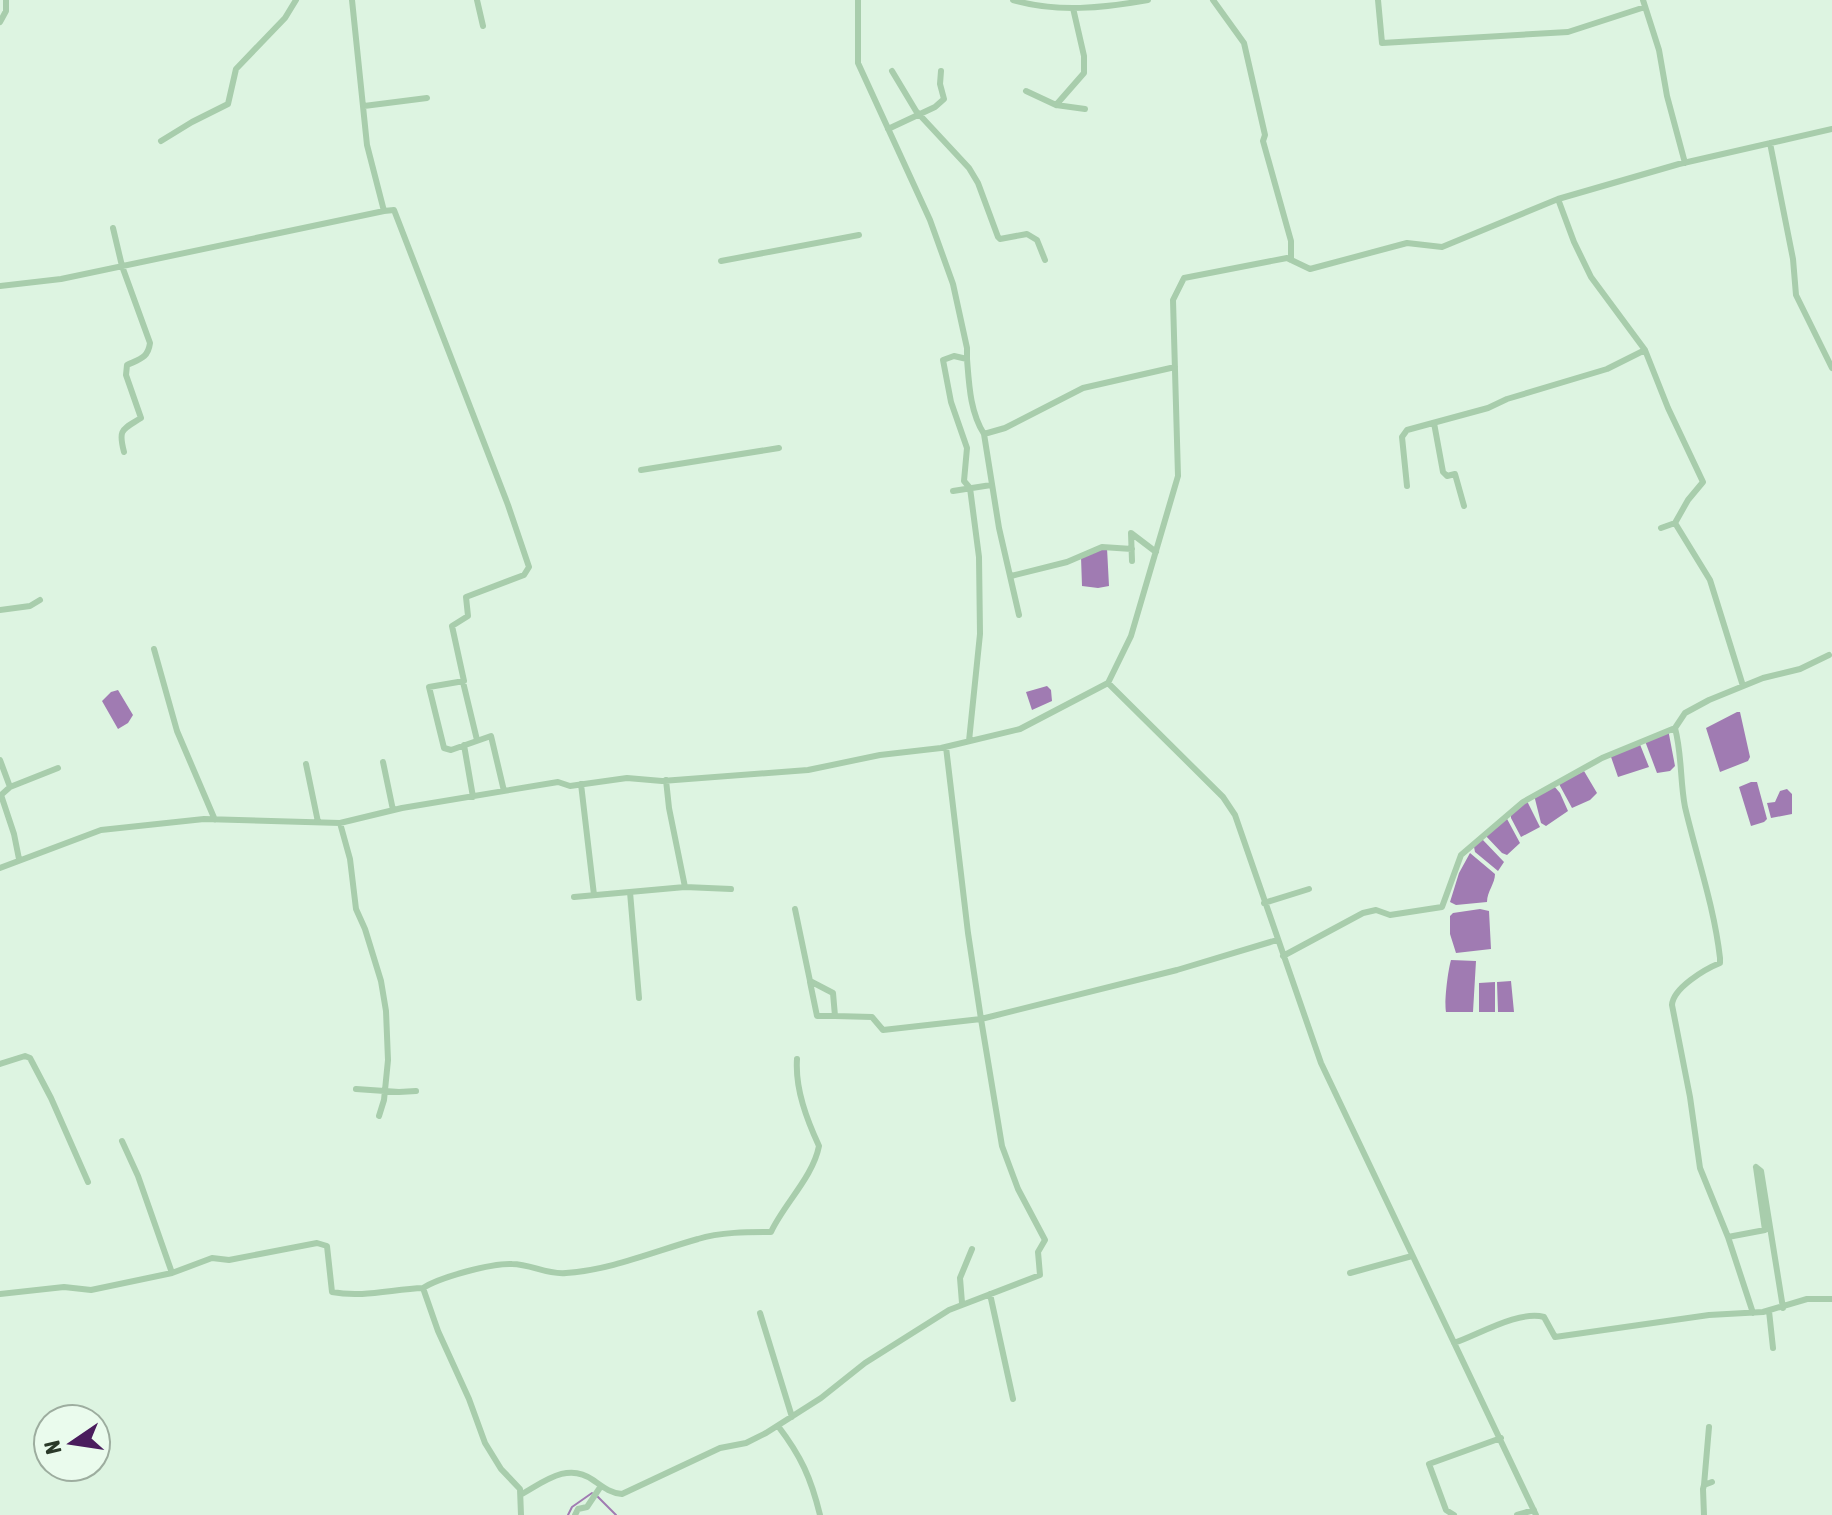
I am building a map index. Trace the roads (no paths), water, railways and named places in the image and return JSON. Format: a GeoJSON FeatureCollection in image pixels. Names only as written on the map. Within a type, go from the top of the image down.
{"type":"FeatureCollection","features":[{"type":"Feature","properties":{"kind":"street"},"geometry":{"type":"LineString","coordinates":[[0,22],[6,11],[6,0]]}},
{"type":"Feature","properties":{"kind":"street"},"geometry":{"type":"LineString","coordinates":[[161,141],[228,104],[236,69],[285,18],[296,0]]}},
{"type":"Feature","properties":{"kind":"street"},"geometry":{"type":"LineString","coordinates":[[352,0],[367,145],[384,211]]}},
{"type":"Feature","properties":{"kind":"street"},"geometry":{"type":"LineString","coordinates":[[477,0],[483,26]]}},
{"type":"Feature","properties":{"kind":"street"},"geometry":{"type":"LineString","coordinates":[[858,0],[858,63],[930,220],[953,284],[967,348],[969,388],[978,424],[984,434],[991,485],[1019,615]]}},
{"type":"Feature","properties":{"kind":"street"},"geometry":{"type":"LineString","coordinates":[[1013,0],[1032,6],[1073,8],[1148,0]]}},
{"type":"Feature","properties":{"kind":"street"},"geometry":{"type":"LineString","coordinates":[[1213,0],[1244,43],[1265,135],[1263,141],[1291,241],[1291,260]]}},
{"type":"Feature","properties":{"kind":"street"},"geometry":{"type":"LineString","coordinates":[[1378,0],[1382,43],[1568,32],[1644,4],[1659,50],[1667,96],[1685,163]]}},
{"type":"Feature","properties":{"kind":"street"},"geometry":{"type":"LineString","coordinates":[[1056,105],[1084,73],[1084,56],[1073,8]]}},
{"type":"Feature","properties":{"kind":"street"},"geometry":{"type":"LineString","coordinates":[[892,71],[920,114],[969,168],[978,183],[998,237],[1027,234],[1037,240],[1045,260]]}},
{"type":"Feature","properties":{"kind":"street"},"geometry":{"type":"LineString","coordinates":[[888,129],[944,99],[941,71]]}},
{"type":"Feature","properties":{"kind":"street"},"geometry":{"type":"LineString","coordinates":[[1026,91],[1056,105],[1085,109]]}},
{"type":"Feature","properties":{"kind":"street"},"geometry":{"type":"LineString","coordinates":[[364,106],[427,98]]}},
{"type":"Feature","properties":{"kind":"street"},"geometry":{"type":"LineString","coordinates":[[0,868],[101,830],[215,820],[340,823],[393,810],[558,782],[570,786],[627,778],[666,780],[808,770],[880,755],[946,747],[1020,729],[1108,683],[1131,636],[1178,476],[1173,300],[1184,278],[1291,260],[1310,269],[1407,243],[1442,247],[1558,199],[1685,163],[1832,129]]}},
{"type":"Feature","properties":{"kind":"street"},"geometry":{"type":"LineString","coordinates":[[1770,143],[1793,259],[1796,295],[1832,368]]}},
{"type":"Feature","properties":{"kind":"street"},"geometry":{"type":"LineString","coordinates":[[1558,199],[1591,277],[1645,350],[1703,482],[1675,523],[1661,528]]}},
{"type":"Feature","properties":{"kind":"street"},"geometry":{"type":"LineString","coordinates":[[0,286],[61,279],[394,210],[529,567],[524,575],[465,599],[468,616],[452,626],[477,740]]}},
{"type":"Feature","properties":{"kind":"street"},"geometry":{"type":"LineString","coordinates":[[113,228],[122,266],[150,343],[145,357],[127,365],[126,375],[141,418],[122,430],[120,436],[124,452]]}},
{"type":"Feature","properties":{"kind":"street"},"geometry":{"type":"LineString","coordinates":[[721,261],[859,235]]}},
{"type":"Feature","properties":{"kind":"street"},"geometry":{"type":"LineString","coordinates":[[1407,486],[1402,437],[1407,430],[1488,408],[1507,399],[1607,369],[1645,350]]}},
{"type":"Feature","properties":{"kind":"street"},"geometry":{"type":"LineString","coordinates":[[967,359],[954,356],[943,360],[951,402],[967,448],[964,481],[970,488],[979,557],[980,634],[969,741]]}},
{"type":"Feature","properties":{"kind":"street"},"geometry":{"type":"LineString","coordinates":[[984,434],[1005,428],[1083,388],[1175,367]]}},
{"type":"Feature","properties":{"kind":"street"},"geometry":{"type":"LineString","coordinates":[[1434,423],[1443,472],[1447,476],[1455,474],[1464,506]]}},
{"type":"Feature","properties":{"kind":"street"},"geometry":{"type":"LineString","coordinates":[[641,470],[779,448]]}},
{"type":"Feature","properties":{"kind":"street"},"geometry":{"type":"LineString","coordinates":[[953,491],[991,485]]}},
{"type":"Feature","properties":{"kind":"street"},"geometry":{"type":"LineString","coordinates":[[1675,523],[1710,580],[1743,686]]}},
{"type":"Feature","properties":{"kind":"street"},"geometry":{"type":"LineString","coordinates":[[1132,561],[1131,533],[1156,552]]}},
{"type":"Feature","properties":{"kind":"street"},"geometry":{"type":"LineString","coordinates":[[1011,576],[1067,562],[1102,547],[1132,549]]}},
{"type":"Feature","properties":{"kind":"street"},"geometry":{"type":"LineString","coordinates":[[0,610],[30,606],[40,600]]}},
{"type":"Feature","properties":{"kind":"street"},"geometry":{"type":"LineString","coordinates":[[154,649],[177,731],[215,820]]}},
{"type":"Feature","properties":{"kind":"street"},"geometry":{"type":"LineString","coordinates":[[1283,956],[1363,913],[1376,910],[1390,915],[1442,907],[1461,855],[1523,802],[1602,758],[1675,728],[1685,713],[1709,700],[1763,678],[1800,669],[1829,655]]}},
{"type":"Feature","properties":{"kind":"street"},"geometry":{"type":"LineString","coordinates":[[463,682],[429,687],[444,748],[451,750],[491,736],[504,791]]}},
{"type":"Feature","properties":{"kind":"street"},"geometry":{"type":"LineString","coordinates":[[1108,683],[1223,797],[1235,815],[1321,1063],[1535,1512],[1517,1515]]}},
{"type":"Feature","properties":{"kind":"street"},"geometry":{"type":"LineString","coordinates":[[1675,728],[1681,751],[1685,805],[1706,879],[1720,963],[1698,973],[1674,996],[1672,1005],[1700,1168],[1728,1237],[1753,1313]]}},
{"type":"Feature","properties":{"kind":"street"},"geometry":{"type":"LineString","coordinates":[[464,745],[473,797]]}},
{"type":"Feature","properties":{"kind":"street"},"geometry":{"type":"LineString","coordinates":[[522,1494],[557,1474],[569,1471],[582,1474],[614,1494],[622,1494],[720,1448],[746,1443],[792,1417],[865,1363],[962,1303],[1040,1275],[1038,1252],[1045,1240],[1018,1189],[1002,1146],[965,909],[946,747]]}},
{"type":"Feature","properties":{"kind":"street"},"geometry":{"type":"LineString","coordinates":[[0,760],[10,787]]}},
{"type":"Feature","properties":{"kind":"street"},"geometry":{"type":"LineString","coordinates":[[383,762],[393,810]]}},
{"type":"Feature","properties":{"kind":"street"},"geometry":{"type":"LineString","coordinates":[[306,764],[318,822]]}},
{"type":"Feature","properties":{"kind":"street"},"geometry":{"type":"LineString","coordinates":[[19,859],[1,795],[10,787],[58,768]]}},
{"type":"Feature","properties":{"kind":"street"},"geometry":{"type":"LineString","coordinates":[[666,780],[685,887]]}},
{"type":"Feature","properties":{"kind":"street"},"geometry":{"type":"LineString","coordinates":[[581,784],[594,895]]}},
{"type":"Feature","properties":{"kind":"street"},"geometry":{"type":"LineString","coordinates":[[340,823],[350,859],[356,909],[381,981],[388,1060],[379,1116]]}},
{"type":"Feature","properties":{"kind":"street"},"geometry":{"type":"LineString","coordinates":[[574,897],[685,887],[731,889]]}},
{"type":"Feature","properties":{"kind":"street"},"geometry":{"type":"LineString","coordinates":[[1264,903],[1309,889]]}},
{"type":"Feature","properties":{"kind":"street"},"geometry":{"type":"LineString","coordinates":[[630,892],[639,998]]}},
{"type":"Feature","properties":{"kind":"street"},"geometry":{"type":"LineString","coordinates":[[795,909],[817,1016],[868,1016],[883,1030],[981,1019],[1177,970],[1277,940]]}},
{"type":"Feature","properties":{"kind":"street"},"geometry":{"type":"LineString","coordinates":[[810,981],[833,993],[835,1016]]}},
{"type":"Feature","properties":{"kind":"street"},"geometry":{"type":"LineString","coordinates":[[0,1064],[25,1056],[30,1058],[88,1182]]}},
{"type":"Feature","properties":{"kind":"street"},"geometry":{"type":"LineString","coordinates":[[0,1294],[64,1287],[91,1290],[172,1273],[215,1257],[229,1260],[317,1243],[329,1249],[332,1292],[356,1296],[423,1288],[455,1275],[510,1263],[555,1274],[569,1273],[635,1258],[700,1238],[738,1232],[749,1235],[771,1232],[805,1177],[819,1146],[812,1135],[797,1082],[797,1059]]}},
{"type":"Feature","properties":{"kind":"street"},"geometry":{"type":"LineString","coordinates":[[356,1089],[416,1091]]}},
{"type":"Feature","properties":{"kind":"street"},"geometry":{"type":"LineString","coordinates":[[122,1141],[138,1176],[172,1273]]}},
{"type":"Feature","properties":{"kind":"street"},"geometry":{"type":"LineString","coordinates":[[1728,1237],[1765,1230],[1756,1167],[1761,1171],[1783,1308]]}},
{"type":"Feature","properties":{"kind":"street"},"geometry":{"type":"LineString","coordinates":[[962,1303],[960,1278],[972,1249]]}},
{"type":"Feature","properties":{"kind":"street"},"geometry":{"type":"LineString","coordinates":[[1350,1273],[1412,1256]]}},
{"type":"Feature","properties":{"kind":"street"},"geometry":{"type":"LineString","coordinates":[[423,1288],[485,1443],[522,1494],[521,1515]]}},
{"type":"Feature","properties":{"kind":"street"},"geometry":{"type":"LineString","coordinates":[[990,1294],[1013,1399]]}},
{"type":"Feature","properties":{"kind":"street"},"geometry":{"type":"LineString","coordinates":[[1454,1343],[1535,1315],[1544,1317],[1555,1337],[1709,1315],[1769,1311],[1807,1299],[1832,1299]]}},
{"type":"Feature","properties":{"kind":"street"},"geometry":{"type":"LineString","coordinates":[[1769,1311],[1773,1348]]}},
{"type":"Feature","properties":{"kind":"street"},"geometry":{"type":"LineString","coordinates":[[760,1313],[792,1417]]}},
{"type":"Feature","properties":{"kind":"street"},"geometry":{"type":"LineString","coordinates":[[778,1426],[807,1470],[820,1515]]}},
{"type":"Feature","properties":{"kind":"street"},"geometry":{"type":"LineString","coordinates":[[1704,1515],[1709,1427]]}},
{"type":"Feature","properties":{"kind":"street"},"geometry":{"type":"LineString","coordinates":[[1454,1515],[1446,1510],[1429,1464],[1501,1438]]}},
{"type":"Feature","properties":{"kind":"street"},"geometry":{"type":"LineString","coordinates":[[1704,1485],[1712,1482]]}},
{"type":"Feature","properties":{"kind":"street"},"geometry":{"type":"LineString","coordinates":[[575,1515],[578,1509],[587,1507],[601,1486]]}},
{"type":"Feature","properties":{"kind":"waterway"},"geometry":{"type":"LineString","coordinates":[[568,1515],[572,1507],[592,1493]]}},
{"type":"Feature","properties":{"kind":"waterway"},"geometry":{"type":"LineString","coordinates":[[597,1496],[616,1515]]}}]}
